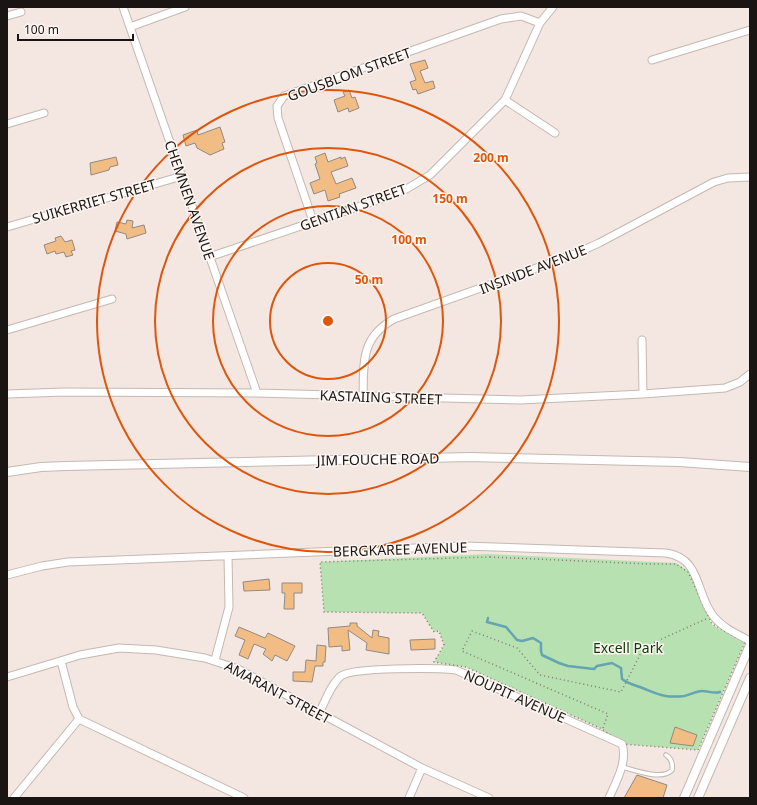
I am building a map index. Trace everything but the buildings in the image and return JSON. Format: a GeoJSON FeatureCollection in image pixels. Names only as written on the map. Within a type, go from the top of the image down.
{"type":"FeatureCollection","features":[{"type":"Feature","properties":{"kind":"street","name":"CHEMNEN AVENUE"},"geometry":{"type":"LineString","coordinates":[[123,7],[257,393]]}},
{"type":"Feature","properties":{"kind":"street"},"geometry":{"type":"LineString","coordinates":[[130,27],[185,7]]}},
{"type":"Feature","properties":{"kind":"street","name":"GENTIAN STREET"},"geometry":{"type":"LineString","coordinates":[[209,257],[390,196],[422,181],[430,175],[505,100],[540,23],[553,7]]}},
{"type":"Feature","properties":{"kind":"street"},"geometry":{"type":"LineString","coordinates":[[7,16],[21,12]]}},
{"type":"Feature","properties":{"kind":"street","name":"GOUSBLOM STREET"},"geometry":{"type":"LineString","coordinates":[[313,221],[278,118],[277,106],[284,96],[505,18],[521,16],[540,23]]}},
{"type":"Feature","properties":{"kind":"street"},"geometry":{"type":"LineString","coordinates":[[652,60],[750,30]]}},
{"type":"Feature","properties":{"kind":"street"},"geometry":{"type":"LineString","coordinates":[[505,100],[555,133]]}},
{"type":"Feature","properties":{"kind":"street"},"geometry":{"type":"LineString","coordinates":[[7,124],[44,113]]}},
{"type":"Feature","properties":{"kind":"street","name":"SUIKERRIET STREET"},"geometry":{"type":"LineString","coordinates":[[7,227],[182,176]]}},
{"type":"Feature","properties":{"kind":"street","name":"INSINDE AVENUE"},"geometry":{"type":"LineString","coordinates":[[363,397],[366,349],[374,333],[394,319],[570,256],[599,244],[714,182],[728,178],[750,177]]}},
{"type":"Feature","properties":{"kind":"street"},"geometry":{"type":"LineString","coordinates":[[7,330],[112,299]]}},
{"type":"Feature","properties":{"kind":"street"},"geometry":{"type":"LineString","coordinates":[[642,340],[643,394]]}},
{"type":"Feature","properties":{"kind":"street","name":"KASTAIING STREET"},"geometry":{"type":"LineString","coordinates":[[7,394],[57,392],[257,393],[515,400],[643,394],[725,388],[740,382],[750,374]]}},
{"type":"Feature","properties":{"kind":"street","name":"JIM FOUCHE ROAD"},"geometry":{"type":"LineString","coordinates":[[7,472],[40,467],[60,466],[470,457],[679,462],[750,467]]}},
{"type":"Feature","properties":{"kind":"street","name":"BERGKAREE AVENUE"},"geometry":{"type":"LineString","coordinates":[[7,575],[42,566],[68,562],[463,546],[670,554],[684,559],[691,566],[706,604],[718,620],[750,641]]}},
{"type":"Feature","properties":{"kind":"street"},"geometry":{"type":"LineString","coordinates":[[215,660],[230,607],[228,556]]}},
{"type":"Feature","properties":{"kind":"street"},"geometry":{"type":"LineString","coordinates":[[684,798],[750,645]]}},
{"type":"Feature","properties":{"kind":"street","name":"AMARANT STREET"},"geometry":{"type":"LineString","coordinates":[[7,677],[61,661],[119,648],[156,650],[215,660],[238,668],[422,768],[489,798]]}},
{"type":"Feature","properties":{"kind":"street"},"geometry":{"type":"LineString","coordinates":[[61,661],[74,707],[79,719],[244,798]]}},
{"type":"Feature","properties":{"kind":"street","name":"NOUPIT AVENUE"},"geometry":{"type":"LineString","coordinates":[[319,713],[337,681],[348,672],[446,669],[463,672],[622,744]]}},
{"type":"Feature","properties":{"kind":"street"},"geometry":{"type":"LineString","coordinates":[[698,798],[750,678]]}},
{"type":"Feature","properties":{"kind":"street"},"geometry":{"type":"LineString","coordinates":[[14,798],[79,719]]}},
{"type":"Feature","properties":{"kind":"street"},"geometry":{"type":"LineString","coordinates":[[609,798],[625,755],[622,744]]}},
{"type":"Feature","properties":{"kind":"street"},"geometry":{"type":"LineString","coordinates":[[409,798],[422,768]]}},
{"type":"Feature","properties":{"kind":"lane"},"geometry":{"type":"LineString","coordinates":[[621,766],[659,776],[667,775],[672,770],[673,766],[671,759],[666,755]]}},
{"type":"Feature","properties":{"kind":"path"},"geometry":{"type":"LineString","coordinates":[[490,557],[676,564],[688,572],[712,624],[745,642],[698,750],[622,744],[602,729],[466,667],[434,662],[444,645],[439,631],[434,632],[422,613],[324,612],[320,562],[490,557]]}},
{"type":"Feature","properties":{"kind":"path"},"geometry":{"type":"LineString","coordinates":[[602,729],[608,714],[462,651],[472,632],[517,648],[540,676],[621,692],[644,647],[709,618]]}},
{"type":"Feature","properties":{"kind":"green space","name":"Excell Park"},"geometry":{"type":"Polygon","coordinates":[[[488,554],[676,563],[688,571],[712,625],[745,642],[698,750],[622,744],[602,729],[466,667],[434,662],[444,645],[439,631],[434,632],[422,613],[324,612],[320,562],[488,554]]]}},
{"type":"Feature","properties":{"kind":"waterway"},"geometry":{"type":"LineString","coordinates":[[488,618],[487,622],[506,627],[517,640],[522,641],[533,638],[541,643],[542,655],[568,666],[594,669],[597,666],[612,663],[621,668],[622,679],[625,681],[663,696],[678,697],[700,691],[715,693],[720,692]]}}]}
